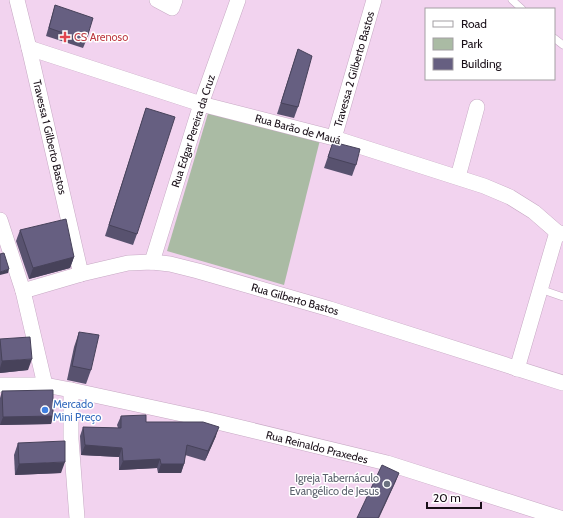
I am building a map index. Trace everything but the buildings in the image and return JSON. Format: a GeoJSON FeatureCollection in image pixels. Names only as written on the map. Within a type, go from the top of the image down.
{"type":"FeatureCollection","features":[{"type":"Feature","properties":{"kind":"street","name":"Travessa 1 Gilberto Bastos"},"geometry":{"type":"LineString","coordinates":[[17,0],[30,48],[81,274]]}},
{"type":"Feature","properties":{"kind":"street"},"geometry":{"type":"LineString","coordinates":[[157,0],[172,8],[175,0]]}},
{"type":"Feature","properties":{"kind":"street","name":"Rua Edgar Pereira da Cruz"},"geometry":{"type":"LineString","coordinates":[[152,262],[201,104],[238,0]]}},
{"type":"Feature","properties":{"kind":"street","name":"Travessa 2 Gilberto Bastos"},"geometry":{"type":"LineString","coordinates":[[334,138],[374,0]]}},
{"type":"Feature","properties":{"kind":"street","name":"Rua Barão de Mauá"},"geometry":{"type":"LineString","coordinates":[[30,48],[201,104],[334,138],[484,186],[510,197],[534,212],[560,233]]}},
{"type":"Feature","properties":{"kind":"street"},"geometry":{"type":"LineString","coordinates":[[458,177],[477,107]]}},
{"type":"Feature","properties":{"kind":"street"},"geometry":{"type":"LineString","coordinates":[[0,220],[24,291],[45,385]]}},
{"type":"Feature","properties":{"kind":"street"},"geometry":{"type":"LineString","coordinates":[[517,369],[540,289],[560,233]]}},
{"type":"Feature","properties":{"kind":"street","name":"Rua Gilberto Bastos"},"geometry":{"type":"LineString","coordinates":[[24,291],[81,274],[128,264],[152,262],[170,264],[330,309],[563,383]]}},
{"type":"Feature","properties":{"kind":"street","name":"Rua Reinaldo Praxedes"},"geometry":{"type":"LineString","coordinates":[[0,385],[45,385],[71,390],[387,463],[560,518]]}},
{"type":"Feature","properties":{"kind":"street"},"geometry":{"type":"LineString","coordinates":[[71,390],[71,439],[76,518]]}},
{"type":"Feature","properties":{"kind":"lane"},"geometry":{"type":"LineString","coordinates":[[512,0],[521,8]]}},
{"type":"Feature","properties":{"kind":"lane"},"geometry":{"type":"LineString","coordinates":[[555,39],[563,45]]}},
{"type":"Feature","properties":{"kind":"lane"},"geometry":{"type":"LineString","coordinates":[[540,289],[563,297]]}},
{"type":"Feature","properties":{"kind":"green space"},"geometry":{"type":"Polygon","coordinates":[[[209,110],[320,140],[284,285],[167,251],[209,110]]]}},
{"type":"Feature","properties":{"kind":"place","name":"CS Arenoso"},"geometry":{"type":"Point","coordinates":[65,37]}},
{"type":"Feature","properties":{"kind":"place","name":"Mercado Mini Preço"},"geometry":{"type":"Point","coordinates":[45,410]}},
{"type":"Feature","properties":{"kind":"place","name":"Igreja Tabernáculo Evangélico de Jesus"},"geometry":{"type":"Point","coordinates":[387,484]}}]}
